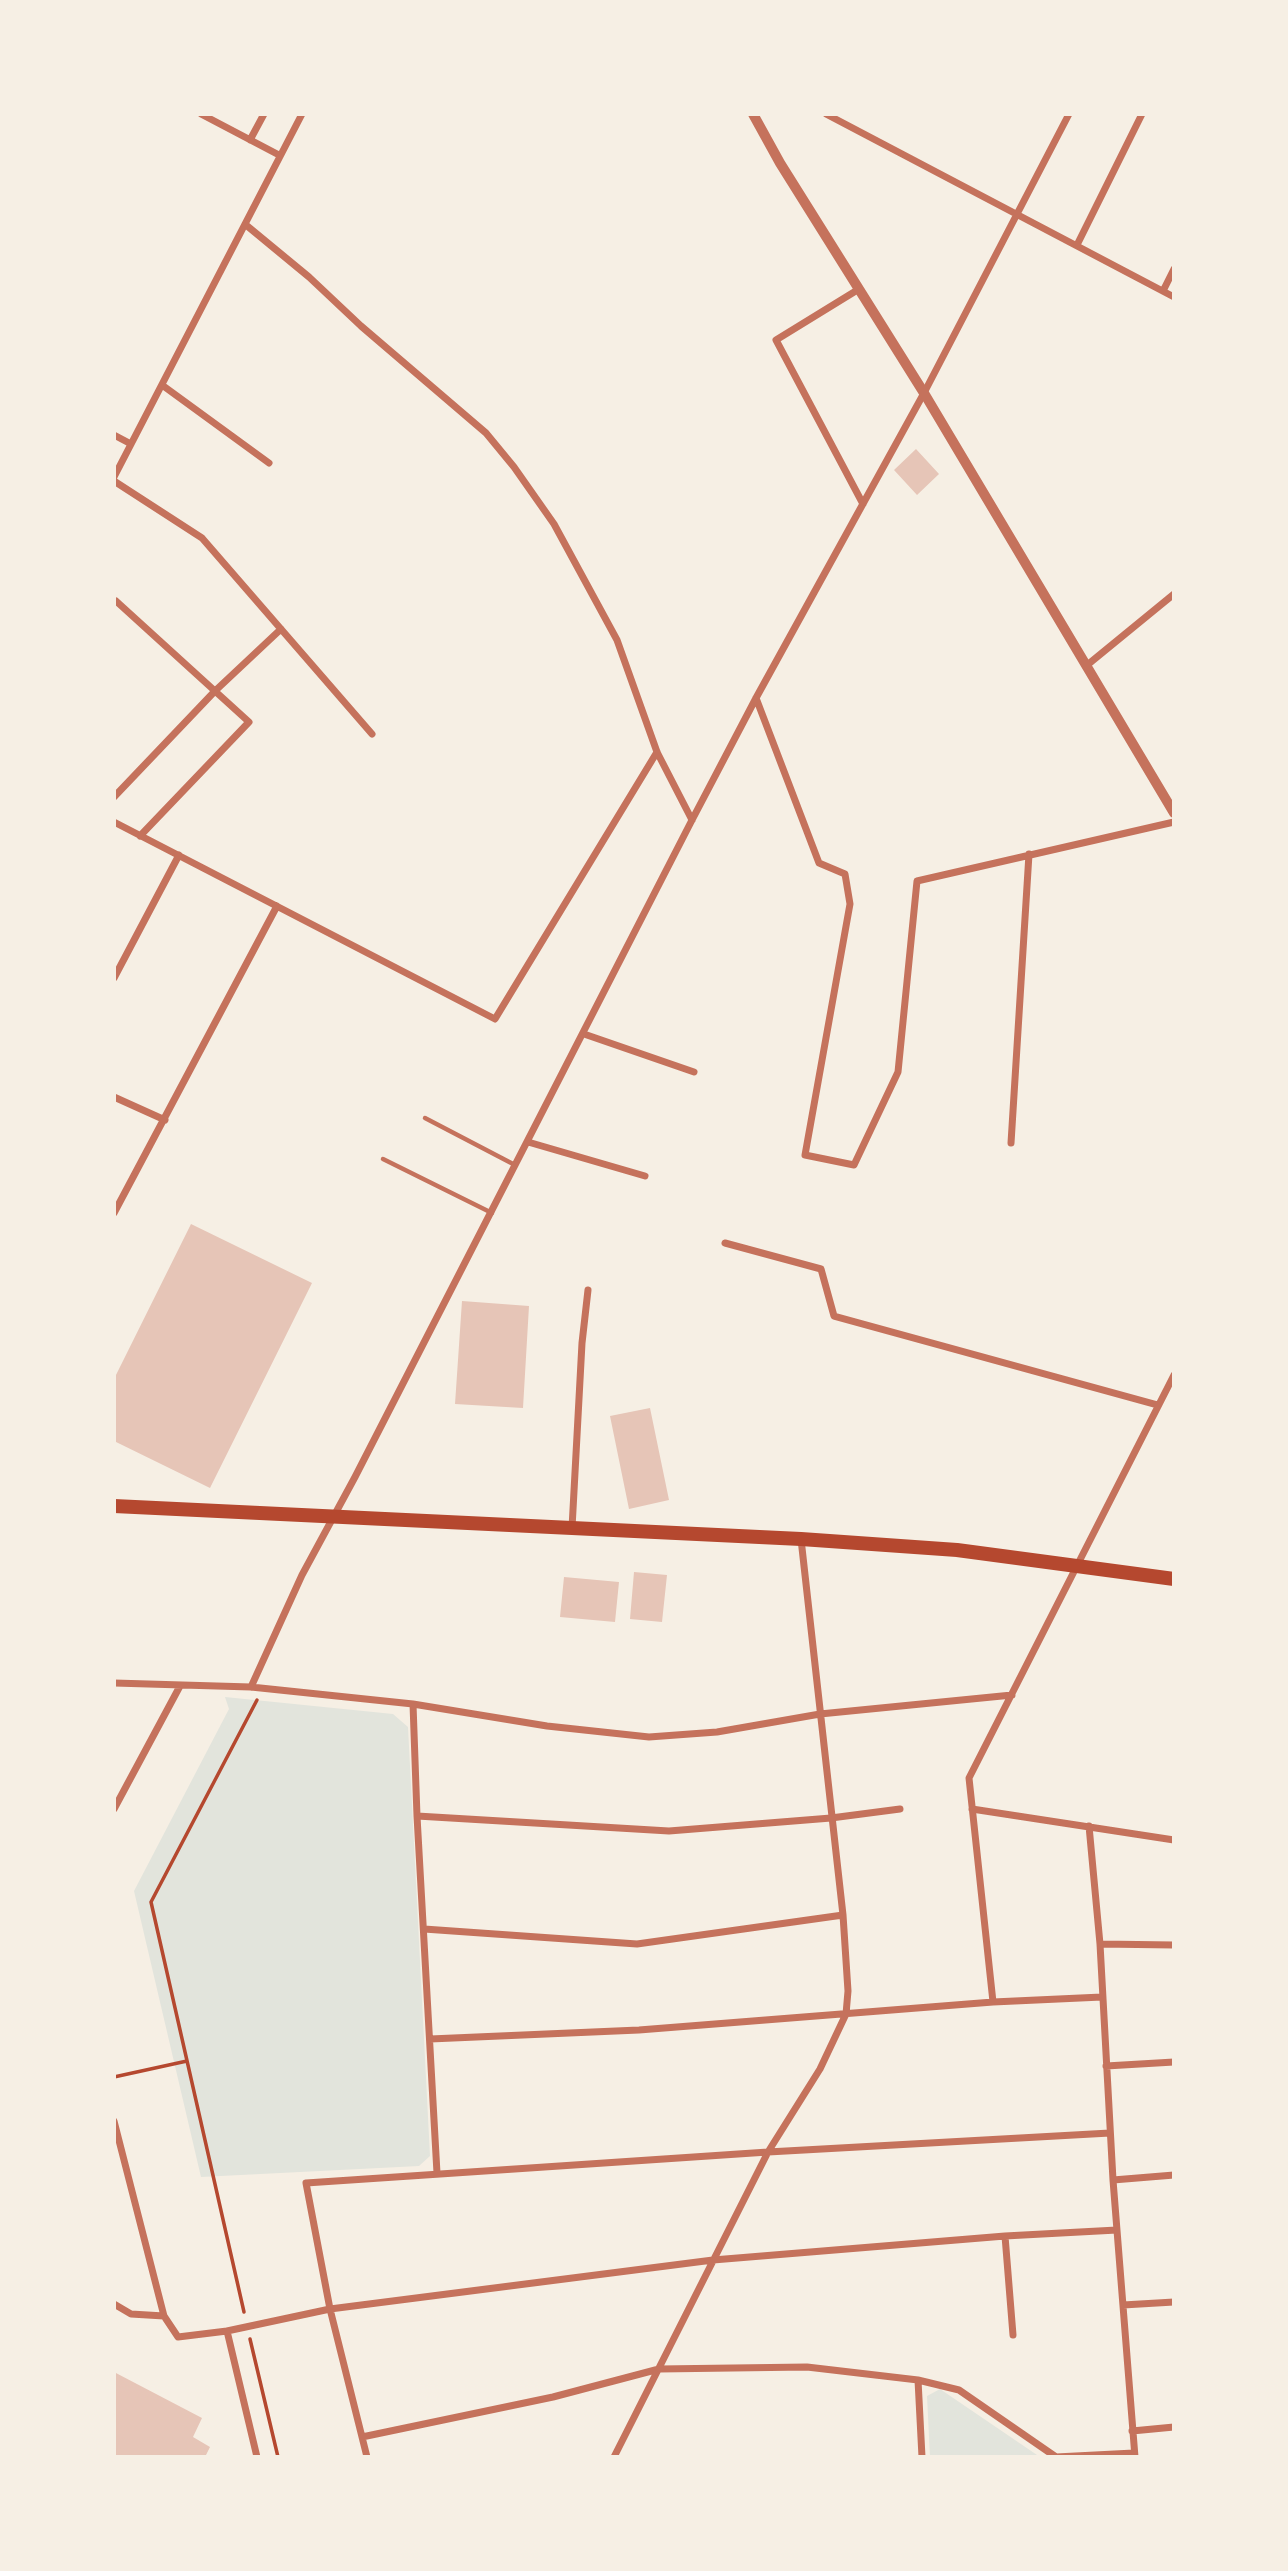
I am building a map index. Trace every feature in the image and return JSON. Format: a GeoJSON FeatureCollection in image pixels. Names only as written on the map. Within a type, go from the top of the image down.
{"type":"FeatureCollection","features":[{"type":"Feature","properties":{"kind":"highway"},"geometry":{"type":"LineString","coordinates":[[114,1506],[801,1539],[957,1550],[1174,1579]]}},
{"type":"Feature","properties":{"kind":"street"},"geometry":{"type":"LineString","coordinates":[[201,114],[279,155]]}},
{"type":"Feature","properties":{"kind":"street"},"geometry":{"type":"LineString","coordinates":[[250,139],[264,114]]}},
{"type":"Feature","properties":{"kind":"street"},"geometry":{"type":"LineString","coordinates":[[302,114],[114,479],[202,538],[372,734]]}},
{"type":"Feature","properties":{"kind":"street"},"geometry":{"type":"LineString","coordinates":[[753,114],[780,163],[924,393],[1174,813]]}},
{"type":"Feature","properties":{"kind":"street"},"geometry":{"type":"LineString","coordinates":[[826,114],[1174,297]]}},
{"type":"Feature","properties":{"kind":"street"},"geometry":{"type":"LineString","coordinates":[[251,1687],[302,1575],[492,1213],[692,820],[924,393],[1069,114]]}},
{"type":"Feature","properties":{"kind":"street"},"geometry":{"type":"LineString","coordinates":[[1077,245],[1142,114]]}},
{"type":"Feature","properties":{"kind":"street"},"geometry":{"type":"LineString","coordinates":[[246,225],[486,433],[514,467],[554,524],[617,640],[657,752],[692,820]]}},
{"type":"Feature","properties":{"kind":"street"},"geometry":{"type":"LineString","coordinates":[[1163,291],[1174,269]]}},
{"type":"Feature","properties":{"kind":"street"},"geometry":{"type":"LineString","coordinates":[[859,289],[776,340],[863,504]]}},
{"type":"Feature","properties":{"kind":"street"},"geometry":{"type":"LineString","coordinates":[[162,385],[269,463]]}},
{"type":"Feature","properties":{"kind":"street"},"geometry":{"type":"LineString","coordinates":[[114,435],[131,444]]}},
{"type":"Feature","properties":{"kind":"street"},"geometry":{"type":"LineString","coordinates":[[1086,666],[1174,594]]}},
{"type":"Feature","properties":{"kind":"street"},"geometry":{"type":"LineString","coordinates":[[116,601],[249,722],[140,836]]}},
{"type":"Feature","properties":{"kind":"street"},"geometry":{"type":"LineString","coordinates":[[114,797],[215,691],[281,629]]}},
{"type":"Feature","properties":{"kind":"street"},"geometry":{"type":"LineString","coordinates":[[756,698],[819,863],[845,874],[850,904],[805,1156],[854,1165],[898,1072],[917,881],[1174,822]]}},
{"type":"Feature","properties":{"kind":"street"},"geometry":{"type":"LineString","coordinates":[[114,822],[495,1018],[657,752]]}},
{"type":"Feature","properties":{"kind":"street"},"geometry":{"type":"LineString","coordinates":[[114,978],[179,855]]}},
{"type":"Feature","properties":{"kind":"street"},"geometry":{"type":"LineString","coordinates":[[1011,1143],[1029,855]]}},
{"type":"Feature","properties":{"kind":"street"},"geometry":{"type":"LineString","coordinates":[[114,1213],[277,906]]}},
{"type":"Feature","properties":{"kind":"street"},"geometry":{"type":"LineString","coordinates":[[584,1034],[694,1072]]}},
{"type":"Feature","properties":{"kind":"street"},"geometry":{"type":"LineString","coordinates":[[114,1097],[165,1120]]}},
{"type":"Feature","properties":{"kind":"street"},"geometry":{"type":"LineString","coordinates":[[528,1142],[645,1176]]}},
{"type":"Feature","properties":{"kind":"street"},"geometry":{"type":"LineString","coordinates":[[725,1243],[821,1269],[834,1316],[1158,1405]]}},
{"type":"Feature","properties":{"kind":"street"},"geometry":{"type":"LineString","coordinates":[[572,1529],[582,1343],[588,1290]]}},
{"type":"Feature","properties":{"kind":"street"},"geometry":{"type":"LineString","coordinates":[[993,2002],[969,1778],[1174,1375]]}},
{"type":"Feature","properties":{"kind":"street"},"geometry":{"type":"LineString","coordinates":[[614,2457],[768,2152],[820,2069],[846,2014],[848,1991],[843,1915],[801,1539]]}},
{"type":"Feature","properties":{"kind":"street"},"geometry":{"type":"LineString","coordinates":[[114,1683],[251,1687],[413,1704],[547,1726],[649,1737],[717,1732],[820,1714],[1012,1695]]}},
{"type":"Feature","properties":{"kind":"street"},"geometry":{"type":"LineString","coordinates":[[114,1808],[180,1686]]}},
{"type":"Feature","properties":{"kind":"street"},"geometry":{"type":"LineString","coordinates":[[413,1704],[437,2173]]}},
{"type":"Feature","properties":{"kind":"street"},"geometry":{"type":"LineString","coordinates":[[417,1816],[669,1831],[831,1818],[900,1809]]}},
{"type":"Feature","properties":{"kind":"street"},"geometry":{"type":"LineString","coordinates":[[972,1809],[1174,1840]]}},
{"type":"Feature","properties":{"kind":"street"},"geometry":{"type":"LineString","coordinates":[[362,2437],[553,2398],[659,2369],[807,2367],[918,2380],[959,2390],[1056,2457],[1134,2455],[1113,2180],[1100,1944],[1089,1826]]}},
{"type":"Feature","properties":{"kind":"street"},"geometry":{"type":"LineString","coordinates":[[424,1929],[637,1944],[843,1915]]}},
{"type":"Feature","properties":{"kind":"street"},"geometry":{"type":"LineString","coordinates":[[1100,1944],[1174,1945]]}},
{"type":"Feature","properties":{"kind":"street"},"geometry":{"type":"LineString","coordinates":[[430,2039],[639,2031],[993,2002],[1102,1997]]}},
{"type":"Feature","properties":{"kind":"street"},"geometry":{"type":"LineString","coordinates":[[1106,2066],[1174,2062]]}},
{"type":"Feature","properties":{"kind":"street"},"geometry":{"type":"LineString","coordinates":[[114,2120],[164,2316],[178,2337],[227,2331],[330,2309],[713,2260],[1005,2236],[1117,2230]]}},
{"type":"Feature","properties":{"kind":"street"},"geometry":{"type":"LineString","coordinates":[[367,2457],[330,2309],[306,2183],[768,2152],[1110,2133]]}},
{"type":"Feature","properties":{"kind":"street"},"geometry":{"type":"LineString","coordinates":[[1113,2180],[1174,2175]]}},
{"type":"Feature","properties":{"kind":"street"},"geometry":{"type":"LineString","coordinates":[[1005,2236],[1013,2335]]}},
{"type":"Feature","properties":{"kind":"street"},"geometry":{"type":"LineString","coordinates":[[1123,2305],[1174,2302]]}},
{"type":"Feature","properties":{"kind":"street"},"geometry":{"type":"LineString","coordinates":[[114,2304],[131,2314],[164,2316]]}},
{"type":"Feature","properties":{"kind":"street"},"geometry":{"type":"LineString","coordinates":[[227,2331],[257,2457]]}},
{"type":"Feature","properties":{"kind":"street"},"geometry":{"type":"LineString","coordinates":[[918,2380],[922,2457]]}},
{"type":"Feature","properties":{"kind":"street"},"geometry":{"type":"LineString","coordinates":[[1132,2431],[1174,2427]]}},
{"type":"Feature","properties":{"kind":"lane"},"geometry":{"type":"LineString","coordinates":[[425,1118],[516,1166]]}},
{"type":"Feature","properties":{"kind":"lane"},"geometry":{"type":"LineString","coordinates":[[383,1159],[492,1213]]}},
{"type":"Feature","properties":{"kind":"path"},"geometry":{"type":"LineString","coordinates":[[244,2312],[151,1902],[258,1698]]}},
{"type":"Feature","properties":{"kind":"path"},"geometry":{"type":"LineString","coordinates":[[114,2077],[187,2061]]}},
{"type":"Feature","properties":{"kind":"path"},"geometry":{"type":"LineString","coordinates":[[250,2339],[278,2457]]}},
{"type":"Feature","properties":{"kind":"shaded area"},"geometry":{"type":"Polygon","coordinates":[[[225,1697],[393,1714],[408,1727],[430,2156],[419,2166],[201,2177],[134,1891],[229,1709],[225,1697]]]}},
{"type":"Feature","properties":{"kind":"shaded area"},"geometry":{"type":"Polygon","coordinates":[[[940,2389],[1040,2457],[930,2457],[927,2396],[940,2389]]]}},
{"type":"Feature","properties":{"kind":"building"},"geometry":{"type":"Polygon","coordinates":[[[916,449],[939,474],[917,495],[894,470],[916,449]]]}},
{"type":"Feature","properties":{"kind":"building"},"geometry":{"type":"Polygon","coordinates":[[[191,1224],[312,1283],[210,1488],[114,1441],[114,1379],[191,1224]]]}},
{"type":"Feature","properties":{"kind":"building"},"geometry":{"type":"Polygon","coordinates":[[[462,1301],[529,1306],[523,1408],[455,1404],[462,1301]]]}},
{"type":"Feature","properties":{"kind":"building"},"geometry":{"type":"Polygon","coordinates":[[[650,1408],[669,1500],[629,1509],[610,1416],[650,1408]]]}},
{"type":"Feature","properties":{"kind":"building"},"geometry":{"type":"Polygon","coordinates":[[[634,1572],[667,1575],[662,1622],[630,1619],[634,1572]]]}},
{"type":"Feature","properties":{"kind":"building"},"geometry":{"type":"Polygon","coordinates":[[[564,1577],[619,1582],[615,1622],[560,1617],[564,1577]]]}},
{"type":"Feature","properties":{"kind":"building"},"geometry":{"type":"Polygon","coordinates":[[[114,2372],[202,2418],[193,2437],[210,2447],[205,2457],[114,2457],[114,2372]]]}}]}
